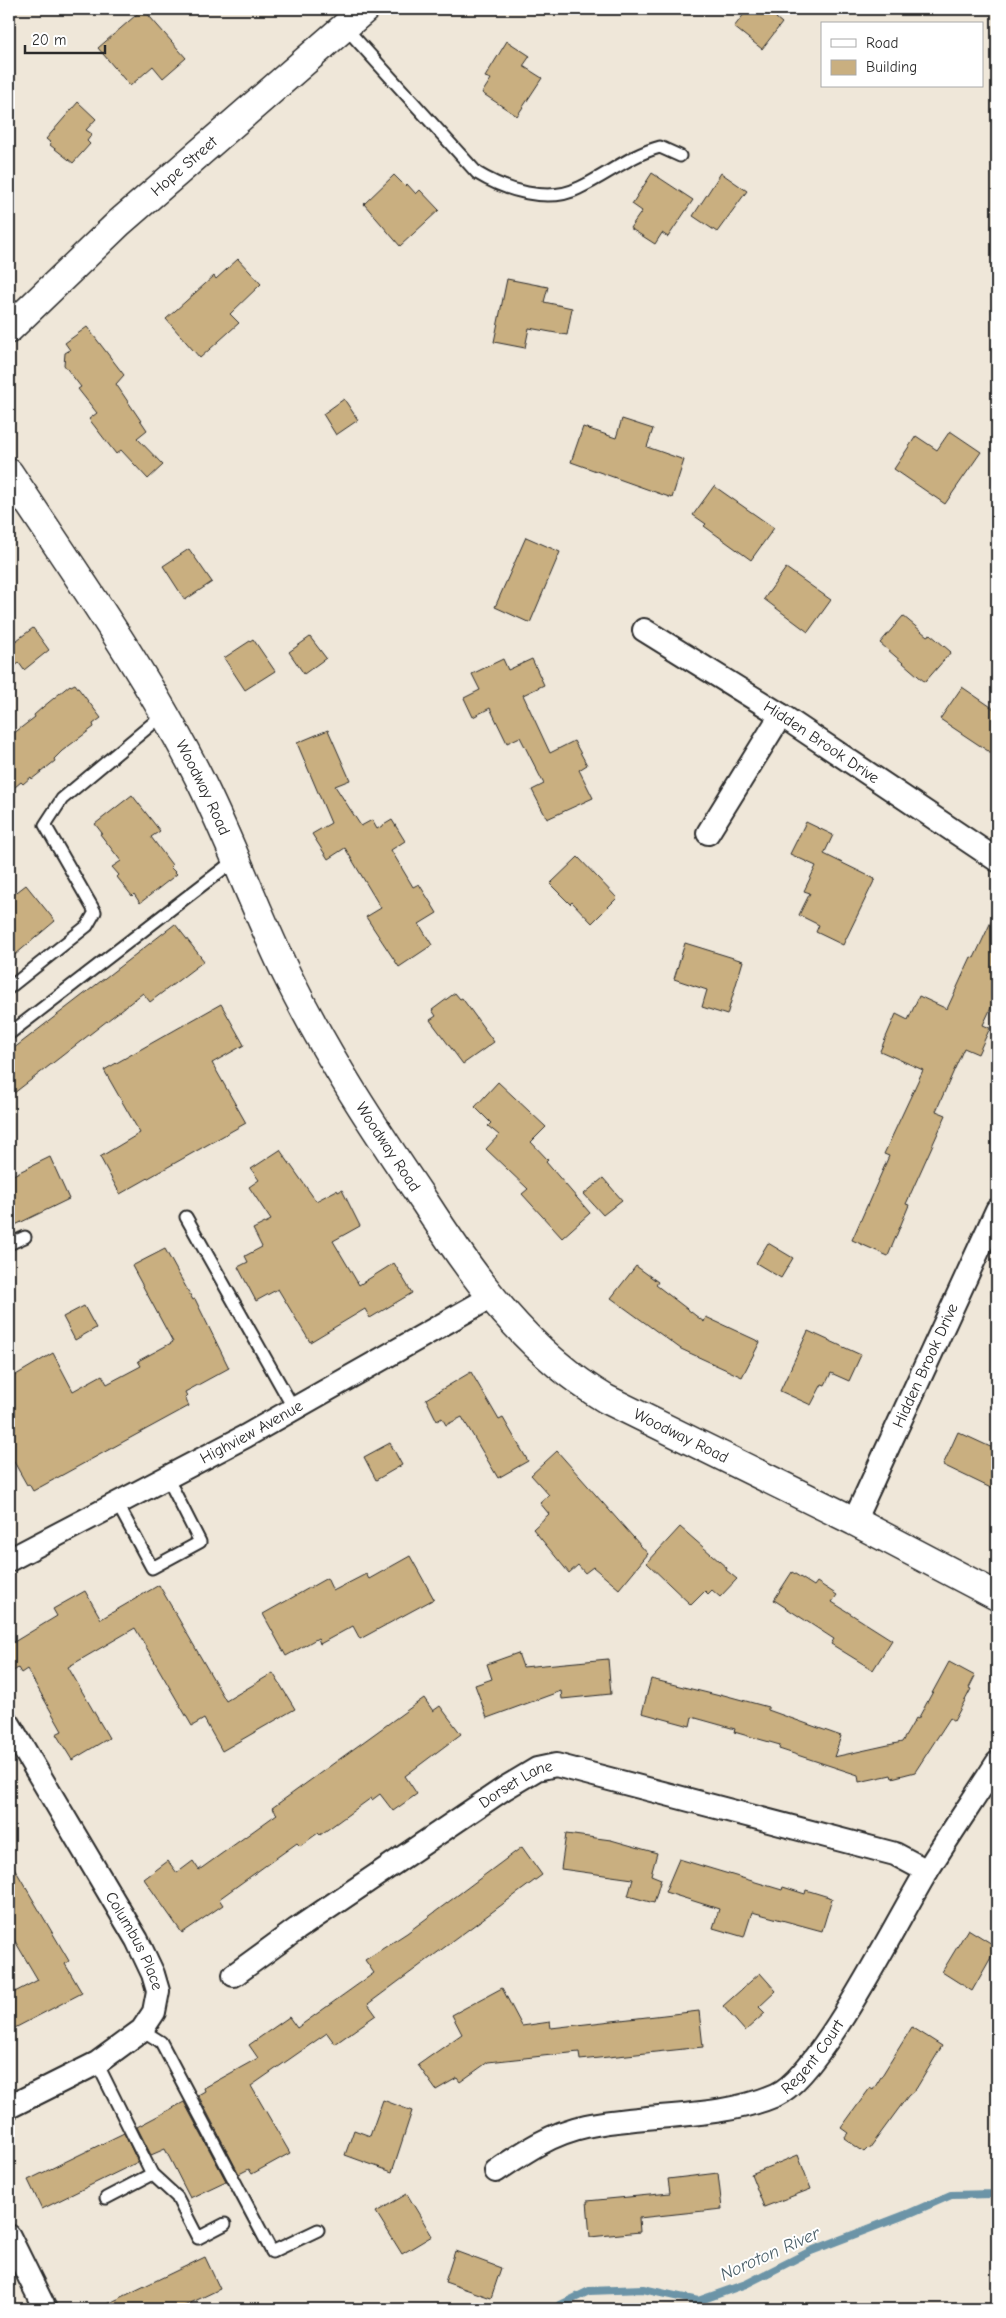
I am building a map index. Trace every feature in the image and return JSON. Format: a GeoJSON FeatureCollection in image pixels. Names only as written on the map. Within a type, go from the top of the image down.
{"type":"FeatureCollection","features":[{"type":"Feature","properties":{"kind":"street","name":"Hope Street"},"geometry":{"type":"LineString","coordinates":[[9,330],[119,223],[365,9]]}},
{"type":"Feature","properties":{"kind":"street","name":"Woodway Road"},"geometry":{"type":"LineString","coordinates":[[9,473],[100,607],[165,713],[200,779],[286,973],[329,1057],[454,1248],[491,1297],[521,1332],[562,1369],[587,1388],[643,1418],[854,1521],[997,1596]]}},
{"type":"Feature","properties":{"kind":"street","name":"Hidden Brook Drive"},"geometry":{"type":"LineString","coordinates":[[644,630],[781,715],[997,860]]}},
{"type":"Feature","properties":{"kind":"street"},"geometry":{"type":"LineString","coordinates":[[708,833],[781,715]]}},
{"type":"Feature","properties":{"kind":"street","name":"Hidden Brook Drive"},"geometry":{"type":"LineString","coordinates":[[854,1521],[997,1210]]}},
{"type":"Feature","properties":{"kind":"street","name":"Highview Avenue"},"geometry":{"type":"LineString","coordinates":[[9,1560],[294,1409],[491,1297]]}},
{"type":"Feature","properties":{"kind":"street","name":"Columbus Place"},"geometry":{"type":"LineString","coordinates":[[9,1724],[138,1940],[154,1974],[158,1991],[154,2012],[142,2030],[97,2063],[9,2106]]}},
{"type":"Feature","properties":{"kind":"street","name":"Regent Court"},"geometry":{"type":"LineString","coordinates":[[496,2171],[543,2140],[586,2126],[751,2104],[778,2094],[796,2080],[822,2048],[856,1994],[927,1871],[997,1763]]}},
{"type":"Feature","properties":{"kind":"street","name":"Dorset Lane"},"geometry":{"type":"LineString","coordinates":[[234,1976],[297,1930],[505,1788],[537,1769],[556,1765],[895,1854],[927,1871]]}},
{"type":"Feature","properties":{"kind":"street"},"geometry":{"type":"LineString","coordinates":[[9,2236],[45,2309]]}},
{"type":"Feature","properties":{"kind":"lane"},"geometry":{"type":"LineString","coordinates":[[344,26],[477,173],[494,183],[523,193],[559,194],[577,189],[641,152],[660,147],[680,156]]}},
{"type":"Feature","properties":{"kind":"lane"},"geometry":{"type":"LineString","coordinates":[[9,988],[87,926],[95,912],[45,825],[62,799],[165,713]]}},
{"type":"Feature","properties":{"kind":"lane"},"geometry":{"type":"LineString","coordinates":[[9,1034],[236,859]]}},
{"type":"Feature","properties":{"kind":"lane"},"geometry":{"type":"LineString","coordinates":[[186,1217],[294,1409]]}},
{"type":"Feature","properties":{"kind":"lane"},"geometry":{"type":"LineString","coordinates":[[9,1244],[24,1237]]}},
{"type":"Feature","properties":{"kind":"lane"},"geometry":{"type":"LineString","coordinates":[[117,1503],[152,1568],[200,1542],[167,1477]]}},
{"type":"Feature","properties":{"kind":"lane"},"geometry":{"type":"LineString","coordinates":[[142,2030],[161,2042],[272,2252],[318,2230]]}},
{"type":"Feature","properties":{"kind":"lane"},"geometry":{"type":"LineString","coordinates":[[97,2063],[152,2174],[177,2197],[198,2238],[225,2224]]}},
{"type":"Feature","properties":{"kind":"lane"},"geometry":{"type":"LineString","coordinates":[[106,2198],[152,2174]]}},
{"type":"Feature","properties":{"kind":"building"},"geometry":{"type":"Polygon","coordinates":[[[143,9],[186,58],[163,78],[153,66],[130,86],[98,48],[143,9]]]}},
{"type":"Feature","properties":{"kind":"building"},"geometry":{"type":"Polygon","coordinates":[[[748,9],[783,9],[776,18],[782,23],[762,49],[734,27],[748,9]]]}},
{"type":"Feature","properties":{"kind":"building"},"geometry":{"type":"Polygon","coordinates":[[[507,41],[530,56],[523,66],[542,78],[517,116],[482,93],[491,79],[485,77],[507,41]]]}},
{"type":"Feature","properties":{"kind":"building"},"geometry":{"type":"Polygon","coordinates":[[[78,102],[96,119],[86,130],[92,134],[87,141],[90,144],[73,163],[50,145],[51,143],[46,139],[78,102]]]}},
{"type":"Feature","properties":{"kind":"building"},"geometry":{"type":"Polygon","coordinates":[[[652,173],[693,200],[668,237],[662,233],[655,244],[630,228],[642,211],[632,204],[652,173]]]}},
{"type":"Feature","properties":{"kind":"building"},"geometry":{"type":"Polygon","coordinates":[[[721,173],[747,191],[717,232],[693,216],[721,173]]]}},
{"type":"Feature","properties":{"kind":"building"},"geometry":{"type":"Polygon","coordinates":[[[394,175],[405,186],[407,184],[416,194],[420,190],[439,210],[400,246],[364,204],[394,175]]]}},
{"type":"Feature","properties":{"kind":"building"},"geometry":{"type":"Polygon","coordinates":[[[238,259],[261,284],[230,314],[239,323],[200,358],[166,319],[214,276],[216,279],[238,259]]]}},
{"type":"Feature","properties":{"kind":"building"},"geometry":{"type":"Polygon","coordinates":[[[507,279],[548,287],[544,302],[572,308],[567,335],[529,328],[525,348],[494,342],[507,279]]]}},
{"type":"Feature","properties":{"kind":"building"},"geometry":{"type":"Polygon","coordinates":[[[87,327],[124,375],[116,384],[147,430],[137,438],[163,465],[148,479],[121,450],[116,454],[89,419],[97,413],[78,389],[81,387],[64,365],[65,353],[70,350],[65,343],[87,327]]]}},
{"type":"Feature","properties":{"kind":"building"},"geometry":{"type":"Polygon","coordinates":[[[344,399],[358,420],[336,435],[323,414],[344,399]]]}},
{"type":"Feature","properties":{"kind":"building"},"geometry":{"type":"Polygon","coordinates":[[[622,419],[653,429],[647,447],[684,460],[672,498],[571,462],[583,427],[616,438],[622,419]]]}},
{"type":"Feature","properties":{"kind":"building"},"geometry":{"type":"Polygon","coordinates":[[[950,431],[981,452],[945,504],[894,469],[916,436],[937,450],[950,431]]]}},
{"type":"Feature","properties":{"kind":"building"},"geometry":{"type":"Polygon","coordinates":[[[714,486],[774,528],[751,560],[704,526],[706,524],[693,515],[714,486]]]}},
{"type":"Feature","properties":{"kind":"building"},"geometry":{"type":"Polygon","coordinates":[[[526,537],[560,552],[530,623],[495,607],[526,537]]]}},
{"type":"Feature","properties":{"kind":"building"},"geometry":{"type":"Polygon","coordinates":[[[189,549],[212,582],[185,600],[163,566],[189,549]]]}},
{"type":"Feature","properties":{"kind":"building"},"geometry":{"type":"Polygon","coordinates":[[[786,568],[831,600],[808,632],[764,599],[786,568]]]}},
{"type":"Feature","properties":{"kind":"building"},"geometry":{"type":"Polygon","coordinates":[[[903,616],[927,636],[930,634],[951,652],[925,682],[880,643],[903,616]]]}},
{"type":"Feature","properties":{"kind":"building"},"geometry":{"type":"Polygon","coordinates":[[[33,628],[49,650],[24,670],[19,663],[9,671],[9,646],[33,628]]]}},
{"type":"Feature","properties":{"kind":"building"},"geometry":{"type":"Polygon","coordinates":[[[310,637],[326,658],[304,674],[289,652],[310,637]]]}},
{"type":"Feature","properties":{"kind":"building"},"geometry":{"type":"Polygon","coordinates":[[[253,639],[275,671],[245,690],[224,658],[253,639]]]}},
{"type":"Feature","properties":{"kind":"building"},"geometry":{"type":"Polygon","coordinates":[[[503,659],[508,670],[532,659],[544,685],[523,695],[550,753],[574,741],[587,765],[579,770],[593,798],[547,819],[532,790],[544,784],[520,737],[507,743],[490,708],[473,717],[464,698],[480,690],[472,674],[503,659]]]}},
{"type":"Feature","properties":{"kind":"building"},"geometry":{"type":"Polygon","coordinates":[[[75,684],[101,718],[93,724],[94,727],[62,751],[54,759],[55,761],[32,779],[31,777],[23,784],[21,782],[9,792],[9,737],[35,717],[34,715],[70,685],[75,684]]]}},
{"type":"Feature","properties":{"kind":"building"},"geometry":{"type":"Polygon","coordinates":[[[962,687],[997,711],[997,757],[940,719],[962,687]]]}},
{"type":"Feature","properties":{"kind":"building"},"geometry":{"type":"Polygon","coordinates":[[[328,730],[350,780],[335,786],[361,826],[372,820],[377,829],[392,820],[405,841],[391,850],[413,887],[419,884],[437,913],[419,924],[432,945],[399,967],[366,917],[381,908],[345,848],[328,859],[312,834],[331,823],[297,743],[328,730]]]}},
{"type":"Feature","properties":{"kind":"building"},"geometry":{"type":"Polygon","coordinates":[[[132,795],[160,831],[151,837],[172,865],[170,867],[177,874],[140,903],[117,877],[119,875],[112,867],[121,861],[100,834],[102,833],[95,824],[132,795]]]}},
{"type":"Feature","properties":{"kind":"building"},"geometry":{"type":"Polygon","coordinates":[[[806,822],[833,835],[824,854],[875,879],[843,945],[816,932],[819,925],[799,915],[810,893],[804,891],[816,866],[790,854],[806,822]]]}},
{"type":"Feature","properties":{"kind":"building"},"geometry":{"type":"Polygon","coordinates":[[[578,857],[617,898],[592,923],[572,902],[570,904],[550,884],[578,857]]]}},
{"type":"Feature","properties":{"kind":"building"},"geometry":{"type":"Polygon","coordinates":[[[26,885],[55,921],[9,960],[9,898],[26,885]]]}},
{"type":"Feature","properties":{"kind":"building"},"geometry":{"type":"Polygon","coordinates":[[[997,909],[997,995],[983,1025],[990,1028],[978,1054],[964,1048],[936,1111],[946,1115],[906,1204],[909,1205],[888,1256],[852,1240],[889,1156],[884,1154],[923,1070],[880,1051],[896,1014],[908,1020],[919,996],[947,1009],[971,957],[974,958],[997,909]]]}},
{"type":"Feature","properties":{"kind":"building"},"geometry":{"type":"Polygon","coordinates":[[[175,924],[204,961],[150,1002],[143,993],[9,1097],[9,1052],[175,924]]]}},
{"type":"Feature","properties":{"kind":"building"},"geometry":{"type":"Polygon","coordinates":[[[685,943],[743,961],[727,1015],[702,1007],[707,990],[674,979],[685,943]]]}},
{"type":"Feature","properties":{"kind":"building"},"geometry":{"type":"Polygon","coordinates":[[[455,993],[460,999],[462,998],[494,1042],[463,1064],[430,1020],[436,1016],[432,1010],[455,993]]]}},
{"type":"Feature","properties":{"kind":"building"},"geometry":{"type":"Polygon","coordinates":[[[221,1004],[244,1045],[212,1063],[246,1123],[120,1194],[100,1157],[140,1133],[104,1070],[221,1004]]]}},
{"type":"Feature","properties":{"kind":"building"},"geometry":{"type":"Polygon","coordinates":[[[498,1082],[546,1127],[531,1142],[548,1160],[546,1162],[590,1213],[562,1238],[522,1194],[528,1189],[486,1149],[499,1135],[488,1126],[491,1123],[475,1107],[498,1082]]]}},
{"type":"Feature","properties":{"kind":"building"},"geometry":{"type":"Polygon","coordinates":[[[280,1150],[316,1201],[337,1190],[338,1192],[342,1190],[360,1226],[333,1241],[359,1285],[394,1263],[412,1293],[370,1318],[365,1309],[310,1342],[278,1289],[256,1301],[238,1267],[248,1262],[245,1256],[262,1247],[253,1229],[271,1220],[249,1187],[259,1180],[251,1169],[280,1150]]]}},
{"type":"Feature","properties":{"kind":"building"},"geometry":{"type":"Polygon","coordinates":[[[50,1157],[69,1199],[9,1228],[9,1177],[50,1157]]]}},
{"type":"Feature","properties":{"kind":"building"},"geometry":{"type":"Polygon","coordinates":[[[603,1178],[622,1200],[603,1215],[584,1194],[603,1178]]]}},
{"type":"Feature","properties":{"kind":"building"},"geometry":{"type":"Polygon","coordinates":[[[768,1243],[793,1258],[781,1278],[756,1263],[768,1243]]]}},
{"type":"Feature","properties":{"kind":"building"},"geometry":{"type":"Polygon","coordinates":[[[165,1249],[193,1300],[195,1299],[229,1368],[185,1392],[187,1396],[185,1398],[189,1406],[33,1491],[29,1484],[27,1485],[9,1453],[9,1379],[53,1353],[73,1391],[102,1375],[107,1384],[141,1366],[138,1361],[173,1342],[132,1266],[165,1249]]]}},
{"type":"Feature","properties":{"kind":"building"},"geometry":{"type":"Polygon","coordinates":[[[636,1266],[658,1282],[656,1285],[704,1322],[706,1317],[760,1342],[742,1377],[681,1349],[611,1298],[636,1266]]]}},
{"type":"Feature","properties":{"kind":"building"},"geometry":{"type":"Polygon","coordinates":[[[84,1306],[96,1328],[75,1340],[63,1317],[84,1306]]]}},
{"type":"Feature","properties":{"kind":"building"},"geometry":{"type":"Polygon","coordinates":[[[808,1331],[861,1355],[849,1381],[831,1373],[825,1385],[822,1384],[811,1405],[780,1391],[808,1331]]]}},
{"type":"Feature","properties":{"kind":"building"},"geometry":{"type":"Polygon","coordinates":[[[471,1372],[499,1420],[503,1418],[528,1461],[498,1478],[462,1417],[446,1425],[442,1418],[437,1421],[426,1399],[471,1372]]]}},
{"type":"Feature","properties":{"kind":"building"},"geometry":{"type":"Polygon","coordinates":[[[958,1432],[997,1450],[997,1491],[943,1465],[958,1432]]]}},
{"type":"Feature","properties":{"kind":"building"},"geometry":{"type":"Polygon","coordinates":[[[390,1443],[402,1465],[376,1480],[364,1457],[390,1443]]]}},
{"type":"Feature","properties":{"kind":"building"},"geometry":{"type":"Polygon","coordinates":[[[557,1451],[648,1554],[619,1589],[593,1567],[585,1573],[578,1565],[569,1573],[533,1529],[549,1514],[540,1503],[549,1495],[531,1475],[557,1451]]]}},
{"type":"Feature","properties":{"kind":"building"},"geometry":{"type":"Polygon","coordinates":[[[680,1527],[737,1579],[720,1597],[712,1590],[708,1594],[705,1591],[691,1605],[647,1563],[680,1527]]]}},
{"type":"Feature","properties":{"kind":"building"},"geometry":{"type":"Polygon","coordinates":[[[410,1556],[434,1599],[360,1639],[353,1626],[320,1644],[318,1638],[286,1656],[263,1614],[327,1578],[333,1591],[366,1574],[369,1579],[410,1556]]]}},
{"type":"Feature","properties":{"kind":"building"},"geometry":{"type":"Polygon","coordinates":[[[792,1572],[814,1586],[817,1582],[837,1595],[832,1602],[892,1640],[873,1670],[831,1644],[834,1639],[774,1600],[792,1572]]]}},
{"type":"Feature","properties":{"kind":"building"},"geometry":{"type":"Polygon","coordinates":[[[159,1585],[226,1701],[273,1673],[295,1709],[222,1751],[204,1719],[192,1726],[135,1628],[68,1667],[109,1738],[72,1760],[56,1734],[62,1731],[27,1669],[21,1673],[18,1668],[9,1674],[9,1645],[57,1616],[53,1609],[85,1591],[101,1619],[159,1585]]]}},
{"type":"Feature","properties":{"kind":"building"},"geometry":{"type":"Polygon","coordinates":[[[518,1653],[523,1667],[608,1659],[611,1694],[562,1699],[561,1691],[487,1718],[475,1685],[492,1679],[487,1664],[518,1653]]]}},
{"type":"Feature","properties":{"kind":"building"},"geometry":{"type":"Polygon","coordinates":[[[949,1662],[975,1676],[969,1688],[971,1689],[954,1721],[950,1718],[915,1772],[892,1778],[891,1775],[859,1782],[858,1775],[779,1749],[780,1745],[734,1732],[735,1729],[692,1717],[690,1726],[642,1713],[651,1679],[720,1696],[720,1694],[768,1707],[768,1710],[841,1736],[834,1757],[902,1742],[916,1718],[918,1719],[949,1662]]]}},
{"type":"Feature","properties":{"kind":"building"},"geometry":{"type":"Polygon","coordinates":[[[424,1698],[433,1711],[440,1706],[461,1734],[405,1776],[417,1794],[393,1811],[380,1794],[372,1800],[371,1798],[320,1835],[318,1833],[300,1846],[297,1843],[219,1899],[223,1905],[182,1933],[144,1879],[168,1861],[177,1873],[193,1861],[199,1870],[277,1814],[272,1808],[424,1698]]]}},
{"type":"Feature","properties":{"kind":"building"},"geometry":{"type":"Polygon","coordinates":[[[566,1834],[611,1840],[657,1853],[651,1875],[661,1879],[654,1903],[628,1896],[633,1879],[561,1869],[566,1834]]]}},
{"type":"Feature","properties":{"kind":"building"},"geometry":{"type":"Polygon","coordinates":[[[522,1847],[542,1875],[368,2004],[376,2015],[335,2044],[327,2033],[251,2086],[290,2153],[252,2174],[249,2169],[239,2174],[198,2095],[205,2091],[204,2088],[258,2058],[249,2045],[289,2017],[297,2028],[374,1973],[365,1960],[407,1933],[522,1847]]]}},
{"type":"Feature","properties":{"kind":"building"},"geometry":{"type":"Polygon","coordinates":[[[9,1859],[69,1961],[65,1964],[82,1993],[9,2031],[9,1995],[38,1980],[9,1931],[9,1859]]]}},
{"type":"Feature","properties":{"kind":"building"},"geometry":{"type":"Polygon","coordinates":[[[679,1859],[782,1890],[783,1887],[805,1894],[806,1890],[832,1898],[822,1931],[752,1912],[744,1937],[713,1928],[719,1909],[665,1892],[679,1859]]]}},
{"type":"Feature","properties":{"kind":"building"},"geometry":{"type":"Polygon","coordinates":[[[968,1929],[997,1947],[972,1991],[942,1972],[968,1929]]]}},
{"type":"Feature","properties":{"kind":"building"},"geometry":{"type":"Polygon","coordinates":[[[760,1973],[776,1991],[759,2007],[765,2013],[745,2031],[723,2006],[760,1973]]]}},
{"type":"Feature","properties":{"kind":"building"},"geometry":{"type":"Polygon","coordinates":[[[502,1988],[522,2026],[550,2022],[551,2028],[699,2011],[703,2047],[580,2060],[579,2052],[488,2062],[460,2082],[457,2078],[436,2090],[418,2065],[462,2034],[452,2015],[502,1988]]]}},
{"type":"Feature","properties":{"kind":"building"},"geometry":{"type":"Polygon","coordinates":[[[912,2027],[942,2046],[916,2089],[908,2096],[869,2149],[864,2152],[844,2138],[848,2133],[841,2128],[870,2088],[873,2090],[912,2027]]]}},
{"type":"Feature","properties":{"kind":"building"},"geometry":{"type":"Polygon","coordinates":[[[383,2100],[412,2111],[392,2172],[345,2155],[354,2130],[370,2136],[383,2100]]]}},
{"type":"Feature","properties":{"kind":"building"},"geometry":{"type":"Polygon","coordinates":[[[184,2102],[226,2181],[190,2198],[165,2149],[151,2155],[137,2127],[184,2102]]]}},
{"type":"Feature","properties":{"kind":"building"},"geometry":{"type":"Polygon","coordinates":[[[124,2133],[138,2162],[42,2209],[28,2180],[124,2133]]]}},
{"type":"Feature","properties":{"kind":"building"},"geometry":{"type":"Polygon","coordinates":[[[798,2155],[811,2189],[764,2207],[751,2174],[798,2155]]]}},
{"type":"Feature","properties":{"kind":"building"},"geometry":{"type":"Polygon","coordinates":[[[718,2173],[722,2209],[639,2218],[640,2232],[590,2237],[587,2201],[670,2193],[668,2179],[718,2173]]]}},
{"type":"Feature","properties":{"kind":"building"},"geometry":{"type":"Polygon","coordinates":[[[407,2194],[432,2236],[402,2254],[376,2212],[407,2194]]]}},
{"type":"Feature","properties":{"kind":"building"},"geometry":{"type":"Polygon","coordinates":[[[455,2251],[501,2268],[491,2298],[445,2282],[455,2251]]]}},
{"type":"Feature","properties":{"kind":"building"},"geometry":{"type":"Polygon","coordinates":[[[205,2257],[220,2289],[178,2309],[97,2309],[205,2257]]]}},
{"type":"Feature","properties":{"kind":"waterway","name":"Noroton River"},"geometry":{"type":"LineString","coordinates":[[552,2309],[589,2291],[643,2289],[698,2301],[746,2284],[811,2251],[951,2195],[993,2194],[997,2190]]}}]}
